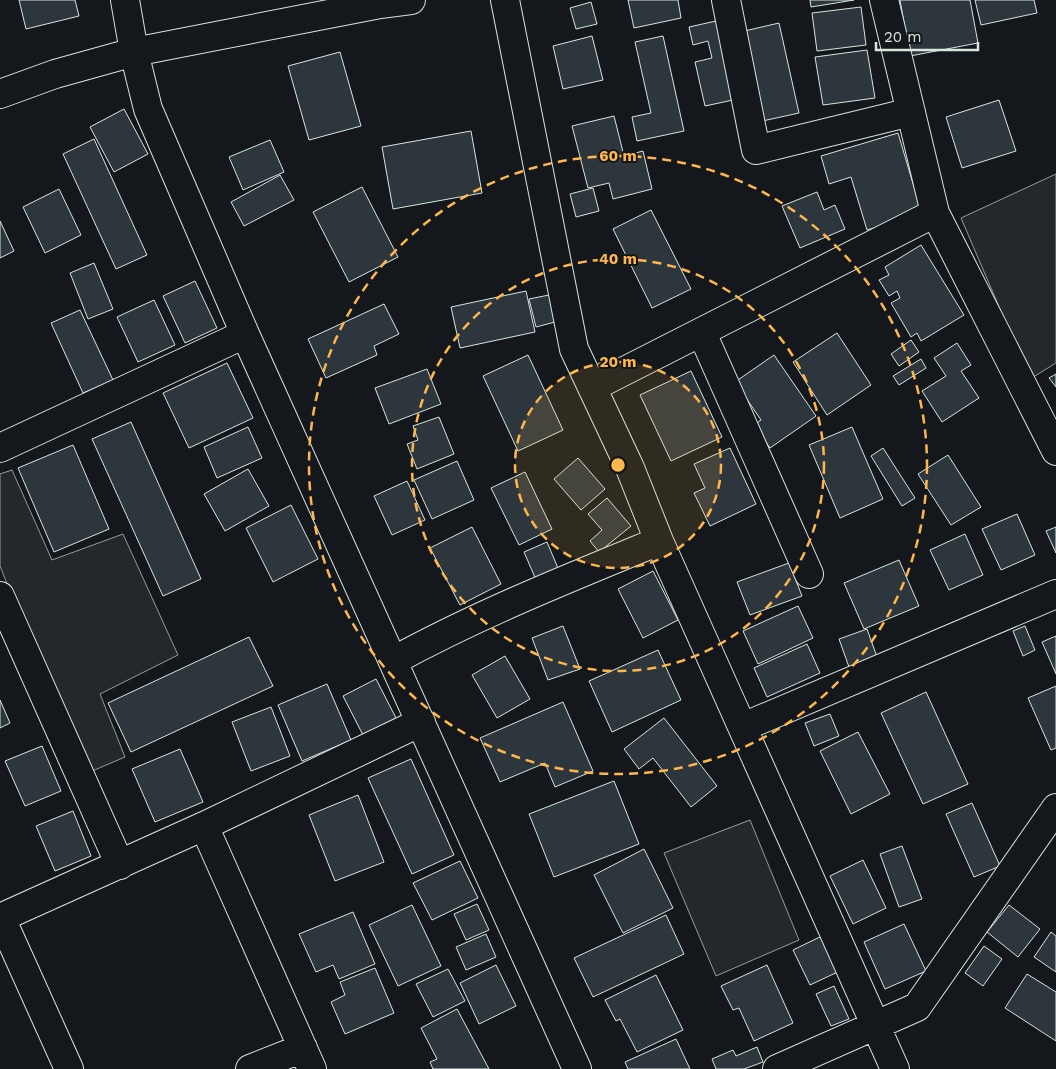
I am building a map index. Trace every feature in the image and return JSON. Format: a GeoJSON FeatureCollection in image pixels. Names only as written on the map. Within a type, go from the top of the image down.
{"type":"FeatureCollection","features":[{"type":"Feature","properties":{"kind":"street"},"geometry":{"type":"LineString","coordinates":[[125,0],[134,52],[148,109],[245,334],[577,1069]]}},
{"type":"Feature","properties":{"kind":"street"},"geometry":{"type":"LineString","coordinates":[[0,94],[55,74],[134,52],[370,6],[410,0]]}},
{"type":"Feature","properties":{"kind":"street"},"geometry":{"type":"LineString","coordinates":[[505,0],[574,349],[630,468],[659,542],[895,1069]]}},
{"type":"Feature","properties":{"kind":"street"},"geometry":{"type":"LineString","coordinates":[[726,0],[756,150],[911,112]]}},
{"type":"Feature","properties":{"kind":"street"},"geometry":{"type":"LineString","coordinates":[[884,0],[935,213],[1056,451]]}},
{"type":"Feature","properties":{"kind":"street"},"geometry":{"type":"LineString","coordinates":[[593,387],[935,213]]}},
{"type":"Feature","properties":{"kind":"street"},"geometry":{"type":"LineString","coordinates":[[702,332],[809,574]]}},
{"type":"Feature","properties":{"kind":"street"},"geometry":{"type":"LineString","coordinates":[[0,448],[245,334]]}},
{"type":"Feature","properties":{"kind":"street"},"geometry":{"type":"LineString","coordinates":[[394,661],[435,638],[552,585],[659,542]]}},
{"type":"Feature","properties":{"kind":"street"},"geometry":{"type":"LineString","coordinates":[[743,727],[1056,594]]}},
{"type":"Feature","properties":{"kind":"street"},"geometry":{"type":"LineString","coordinates":[[0,596],[120,864]]}},
{"type":"Feature","properties":{"kind":"street"},"geometry":{"type":"LineString","coordinates":[[69,1069],[1,918],[204,826],[421,722]]}},
{"type":"Feature","properties":{"kind":"street"},"geometry":{"type":"LineString","coordinates":[[777,1069],[917,1007],[1056,808]]}},
{"type":"Feature","properties":{"kind":"street"},"geometry":{"type":"LineString","coordinates":[[204,826],[307,1058],[250,1069]]}},
{"type":"Feature","properties":{"kind":"shaded area"},"geometry":{"type":"Polygon","coordinates":[[[1056,174],[1056,363],[1030,379],[961,218],[1056,174]]]}},
{"type":"Feature","properties":{"kind":"shaded area"},"geometry":{"type":"Polygon","coordinates":[[[12,470],[52,560],[123,534],[178,655],[100,694],[125,757],[83,775],[0,566],[0,474],[12,470]]]}},
{"type":"Feature","properties":{"kind":"shaded area"},"geometry":{"type":"Polygon","coordinates":[[[750,820],[799,940],[716,976],[664,853],[750,820]]]}},
{"type":"Feature","properties":{"kind":"building"},"geometry":{"type":"Polygon","coordinates":[[[19,0],[75,0],[79,16],[26,29],[19,0]]]}},
{"type":"Feature","properties":{"kind":"building"},"geometry":{"type":"Polygon","coordinates":[[[628,0],[678,0],[681,18],[634,28],[628,0]]]}},
{"type":"Feature","properties":{"kind":"building"},"geometry":{"type":"Polygon","coordinates":[[[810,0],[854,0],[811,7],[810,0]]]}},
{"type":"Feature","properties":{"kind":"building"},"geometry":{"type":"Polygon","coordinates":[[[900,0],[970,0],[978,43],[910,56],[900,0]]]}},
{"type":"Feature","properties":{"kind":"building"},"geometry":{"type":"Polygon","coordinates":[[[975,0],[1034,0],[1037,13],[981,25],[975,0]]]}},
{"type":"Feature","properties":{"kind":"building"},"geometry":{"type":"Polygon","coordinates":[[[591,2],[597,24],[576,29],[570,8],[591,2]]]}},
{"type":"Feature","properties":{"kind":"building"},"geometry":{"type":"Polygon","coordinates":[[[861,7],[866,45],[817,51],[812,13],[861,7]]]}},
{"type":"Feature","properties":{"kind":"building"},"geometry":{"type":"Polygon","coordinates":[[[716,21],[733,100],[705,106],[695,62],[712,58],[708,41],[693,45],[689,27],[716,21]]]}},
{"type":"Feature","properties":{"kind":"building"},"geometry":{"type":"Polygon","coordinates":[[[779,23],[799,113],[758,122],[736,33],[779,23]]]}},
{"type":"Feature","properties":{"kind":"building"},"geometry":{"type":"Polygon","coordinates":[[[592,36],[603,80],[563,89],[553,46],[592,36]]]}},
{"type":"Feature","properties":{"kind":"building"},"geometry":{"type":"Polygon","coordinates":[[[663,36],[684,131],[637,141],[632,117],[651,113],[635,42],[663,36]]]}},
{"type":"Feature","properties":{"kind":"building"},"geometry":{"type":"Polygon","coordinates":[[[867,50],[875,98],[823,105],[815,57],[867,50]]]}},
{"type":"Feature","properties":{"kind":"building"},"geometry":{"type":"Polygon","coordinates":[[[340,52],[361,126],[309,140],[288,66],[340,52]]]}},
{"type":"Feature","properties":{"kind":"building"},"geometry":{"type":"Polygon","coordinates":[[[999,100],[1016,151],[962,168],[946,117],[999,100]]]}},
{"type":"Feature","properties":{"kind":"building"},"geometry":{"type":"Polygon","coordinates":[[[124,109],[148,154],[114,172],[90,127],[124,109]]]}},
{"type":"Feature","properties":{"kind":"building"},"geometry":{"type":"Polygon","coordinates":[[[614,116],[624,156],[643,151],[652,189],[613,199],[609,183],[588,188],[572,126],[614,116]]]}},
{"type":"Feature","properties":{"kind":"building"},"geometry":{"type":"Polygon","coordinates":[[[471,131],[482,193],[393,209],[382,147],[471,131]]]}},
{"type":"Feature","properties":{"kind":"building"},"geometry":{"type":"Polygon","coordinates":[[[898,133],[922,214],[867,230],[851,177],[829,184],[821,156],[898,133]]]}},
{"type":"Feature","properties":{"kind":"building"},"geometry":{"type":"Polygon","coordinates":[[[94,139],[147,255],[116,269],[63,154],[94,139]]]}},
{"type":"Feature","properties":{"kind":"building"},"geometry":{"type":"Polygon","coordinates":[[[270,140],[284,172],[243,190],[229,157],[270,140]]]}},
{"type":"Feature","properties":{"kind":"building"},"geometry":{"type":"Polygon","coordinates":[[[280,175],[294,200],[244,226],[231,202],[280,175]]]}},
{"type":"Feature","properties":{"kind":"building"},"geometry":{"type":"Polygon","coordinates":[[[362,187],[398,257],[349,282],[313,212],[362,187]]]}},
{"type":"Feature","properties":{"kind":"building"},"geometry":{"type":"Polygon","coordinates":[[[593,188],[599,211],[576,217],[570,194],[593,188]]]}},
{"type":"Feature","properties":{"kind":"building"},"geometry":{"type":"Polygon","coordinates":[[[59,189],[81,235],[45,253],[23,207],[59,189]]]}},
{"type":"Feature","properties":{"kind":"building"},"geometry":{"type":"Polygon","coordinates":[[[817,192],[824,210],[835,205],[845,229],[800,248],[782,206],[817,192]]]}},
{"type":"Feature","properties":{"kind":"building"},"geometry":{"type":"Polygon","coordinates":[[[651,210],[691,289],[652,308],[613,229],[651,210]]]}},
{"type":"Feature","properties":{"kind":"building"},"geometry":{"type":"Polygon","coordinates":[[[0,221],[14,251],[0,258],[0,221]]]}},
{"type":"Feature","properties":{"kind":"building"},"geometry":{"type":"Polygon","coordinates":[[[921,245],[964,315],[921,341],[917,333],[911,337],[891,303],[900,298],[897,291],[889,296],[879,280],[889,275],[885,267],[921,245]]]}},
{"type":"Feature","properties":{"kind":"building"},"geometry":{"type":"Polygon","coordinates":[[[94,263],[113,309],[88,319],[70,273],[94,263]]]}},
{"type":"Feature","properties":{"kind":"building"},"geometry":{"type":"Polygon","coordinates":[[[195,281],[217,328],[185,343],[163,296],[195,281]]]}},
{"type":"Feature","properties":{"kind":"building"},"geometry":{"type":"Polygon","coordinates":[[[526,291],[535,332],[460,348],[451,307],[526,291]]]}},
{"type":"Feature","properties":{"kind":"building"},"geometry":{"type":"Polygon","coordinates":[[[549,295],[555,322],[536,327],[529,299],[549,295]]]}},
{"type":"Feature","properties":{"kind":"building"},"geometry":{"type":"Polygon","coordinates":[[[154,300],[175,345],[138,362],[117,317],[154,300]]]}},
{"type":"Feature","properties":{"kind":"building"},"geometry":{"type":"Polygon","coordinates":[[[384,304],[399,334],[374,346],[377,355],[326,378],[308,339],[384,304]]]}},
{"type":"Feature","properties":{"kind":"building"},"geometry":{"type":"Polygon","coordinates":[[[80,310],[113,380],[83,393],[51,323],[80,310]]]}},
{"type":"Feature","properties":{"kind":"building"},"geometry":{"type":"Polygon","coordinates":[[[837,333],[871,385],[827,415],[793,362],[837,333]]]}},
{"type":"Feature","properties":{"kind":"building"},"geometry":{"type":"Polygon","coordinates":[[[911,340],[919,352],[899,366],[891,354],[911,340]]]}},
{"type":"Feature","properties":{"kind":"building"},"geometry":{"type":"Polygon","coordinates":[[[957,343],[971,365],[961,371],[979,398],[942,422],[922,391],[946,376],[934,358],[957,343]]]}},
{"type":"Feature","properties":{"kind":"building"},"geometry":{"type":"Polygon","coordinates":[[[528,355],[563,430],[518,451],[483,376],[528,355]]]}},
{"type":"Feature","properties":{"kind":"building"},"geometry":{"type":"Polygon","coordinates":[[[774,355],[816,416],[770,448],[754,425],[761,420],[735,382],[774,355]]]}},
{"type":"Feature","properties":{"kind":"building"},"geometry":{"type":"Polygon","coordinates":[[[921,359],[926,368],[899,385],[893,376],[921,359]]]}},
{"type":"Feature","properties":{"kind":"building"},"geometry":{"type":"Polygon","coordinates":[[[227,363],[253,418],[189,448],[163,393],[227,363]]]}},
{"type":"Feature","properties":{"kind":"building"},"geometry":{"type":"Polygon","coordinates":[[[427,369],[441,404],[389,424],[375,388],[427,369]]]}},
{"type":"Feature","properties":{"kind":"building"},"geometry":{"type":"Polygon","coordinates":[[[691,371],[722,437],[671,461],[640,395],[691,371]]]}},
{"type":"Feature","properties":{"kind":"building"},"geometry":{"type":"Polygon","coordinates":[[[1056,374],[1056,387],[1049,378],[1056,374]]]}},
{"type":"Feature","properties":{"kind":"building"},"geometry":{"type":"Polygon","coordinates":[[[439,417],[454,454],[417,469],[407,444],[418,440],[413,426],[439,417]]]}},
{"type":"Feature","properties":{"kind":"building"},"geometry":{"type":"Polygon","coordinates":[[[131,422],[201,579],[163,596],[92,439],[131,422]]]}},
{"type":"Feature","properties":{"kind":"building"},"geometry":{"type":"Polygon","coordinates":[[[248,427],[262,458],[217,478],[204,447],[248,427]]]}},
{"type":"Feature","properties":{"kind":"building"},"geometry":{"type":"Polygon","coordinates":[[[852,427],[883,499],[840,518],[809,445],[852,427]]]}},
{"type":"Feature","properties":{"kind":"building"},"geometry":{"type":"Polygon","coordinates":[[[73,445],[109,529],[54,552],[18,468],[73,445]]]}},
{"type":"Feature","properties":{"kind":"building"},"geometry":{"type":"Polygon","coordinates":[[[730,448],[756,504],[710,526],[694,493],[705,488],[694,464],[730,448]]]}},
{"type":"Feature","properties":{"kind":"building"},"geometry":{"type":"Polygon","coordinates":[[[883,448],[915,498],[902,506],[871,456],[883,448]]]}},
{"type":"Feature","properties":{"kind":"building"},"geometry":{"type":"Polygon","coordinates":[[[948,455],[981,507],[951,525],[918,474],[948,455]]]}},
{"type":"Feature","properties":{"kind":"building"},"geometry":{"type":"Polygon","coordinates":[[[578,458],[605,489],[581,510],[554,479],[578,458]]]}},
{"type":"Feature","properties":{"kind":"building"},"geometry":{"type":"Polygon","coordinates":[[[457,461],[474,500],[432,519],[414,480],[457,461]]]}},
{"type":"Feature","properties":{"kind":"building"},"geometry":{"type":"Polygon","coordinates":[[[248,469],[269,506],[225,531],[204,494],[248,469]]]}},
{"type":"Feature","properties":{"kind":"building"},"geometry":{"type":"Polygon","coordinates":[[[525,472],[552,529],[519,545],[491,488],[525,472]]]}},
{"type":"Feature","properties":{"kind":"building"},"geometry":{"type":"Polygon","coordinates":[[[407,481],[425,520],[392,535],[374,496],[407,481]]]}},
{"type":"Feature","properties":{"kind":"building"},"geometry":{"type":"Polygon","coordinates":[[[607,498],[631,526],[599,552],[590,541],[602,530],[588,514],[607,498]]]}},
{"type":"Feature","properties":{"kind":"building"},"geometry":{"type":"Polygon","coordinates":[[[291,505],[318,559],[273,582],[246,528],[291,505]]]}},
{"type":"Feature","properties":{"kind":"building"},"geometry":{"type":"Polygon","coordinates":[[[1017,514],[1035,555],[1001,570],[982,529],[1017,514]]]}},
{"type":"Feature","properties":{"kind":"building"},"geometry":{"type":"Polygon","coordinates":[[[472,527],[501,584],[460,605],[430,548],[472,527]]]}},
{"type":"Feature","properties":{"kind":"building"},"geometry":{"type":"Polygon","coordinates":[[[1056,527],[1056,553],[1046,531],[1056,527]]]}},
{"type":"Feature","properties":{"kind":"building"},"geometry":{"type":"Polygon","coordinates":[[[965,534],[983,575],[949,590],[930,550],[965,534]]]}},
{"type":"Feature","properties":{"kind":"building"},"geometry":{"type":"Polygon","coordinates":[[[547,542],[560,573],[537,582],[524,552],[547,542]]]}},
{"type":"Feature","properties":{"kind":"building"},"geometry":{"type":"Polygon","coordinates":[[[899,560],[919,606],[864,629],[844,583],[899,560]]]}},
{"type":"Feature","properties":{"kind":"building"},"geometry":{"type":"Polygon","coordinates":[[[789,563],[802,596],[750,615],[737,582],[789,563]]]}},
{"type":"Feature","properties":{"kind":"building"},"geometry":{"type":"Polygon","coordinates":[[[653,571],[678,620],[643,638],[618,589],[653,571]]]}},
{"type":"Feature","properties":{"kind":"building"},"geometry":{"type":"Polygon","coordinates":[[[798,606],[813,638],[758,664],[743,631],[798,606]]]}},
{"type":"Feature","properties":{"kind":"building"},"geometry":{"type":"Polygon","coordinates":[[[563,626],[580,669],[548,680],[532,638],[563,626]]]}},
{"type":"Feature","properties":{"kind":"building"},"geometry":{"type":"Polygon","coordinates":[[[1025,626],[1035,650],[1023,656],[1013,631],[1025,626]]]}},
{"type":"Feature","properties":{"kind":"building"},"geometry":{"type":"Polygon","coordinates":[[[867,629],[877,657],[849,667],[839,639],[867,629]]]}},
{"type":"Feature","properties":{"kind":"building"},"geometry":{"type":"Polygon","coordinates":[[[1056,636],[1056,674],[1042,642],[1056,636]]]}},
{"type":"Feature","properties":{"kind":"building"},"geometry":{"type":"Polygon","coordinates":[[[249,637],[273,686],[131,752],[108,703],[249,637]]]}},
{"type":"Feature","properties":{"kind":"building"},"geometry":{"type":"Polygon","coordinates":[[[807,644],[820,673],[767,697],[754,668],[807,644]]]}},
{"type":"Feature","properties":{"kind":"building"},"geometry":{"type":"Polygon","coordinates":[[[658,650],[681,700],[612,732],[589,681],[658,650]]]}},
{"type":"Feature","properties":{"kind":"building"},"geometry":{"type":"Polygon","coordinates":[[[505,656],[530,699],[497,718],[472,675],[505,656]]]}},
{"type":"Feature","properties":{"kind":"building"},"geometry":{"type":"Polygon","coordinates":[[[376,679],[396,718],[363,735],[343,696],[376,679]]]}},
{"type":"Feature","properties":{"kind":"building"},"geometry":{"type":"Polygon","coordinates":[[[327,684],[351,740],[302,761],[278,705],[327,684]]]}},
{"type":"Feature","properties":{"kind":"building"},"geometry":{"type":"Polygon","coordinates":[[[1056,686],[1056,748],[1051,750],[1028,698],[1056,686]]]}},
{"type":"Feature","properties":{"kind":"building"},"geometry":{"type":"Polygon","coordinates":[[[926,692],[968,784],[923,804],[881,713],[926,692]]]}},
{"type":"Feature","properties":{"kind":"building"},"geometry":{"type":"Polygon","coordinates":[[[0,700],[10,723],[0,728],[0,700]]]}},
{"type":"Feature","properties":{"kind":"building"},"geometry":{"type":"Polygon","coordinates":[[[563,702],[593,771],[555,787],[545,763],[500,782],[480,738],[563,702]]]}},
{"type":"Feature","properties":{"kind":"building"},"geometry":{"type":"Polygon","coordinates":[[[271,707],[290,756],[251,771],[232,722],[271,707]]]}},
{"type":"Feature","properties":{"kind":"building"},"geometry":{"type":"Polygon","coordinates":[[[830,714],[839,736],[814,746],[805,723],[830,714]]]}},
{"type":"Feature","properties":{"kind":"building"},"geometry":{"type":"Polygon","coordinates":[[[664,718],[717,786],[691,807],[653,758],[639,769],[624,749],[664,718]]]}},
{"type":"Feature","properties":{"kind":"building"},"geometry":{"type":"Polygon","coordinates":[[[858,732],[890,794],[851,814],[820,751],[858,732]]]}},
{"type":"Feature","properties":{"kind":"building"},"geometry":{"type":"Polygon","coordinates":[[[42,746],[61,791],[25,806],[5,761],[42,746]]]}},
{"type":"Feature","properties":{"kind":"building"},"geometry":{"type":"Polygon","coordinates":[[[180,749],[203,802],[155,822],[132,769],[180,749]]]}},
{"type":"Feature","properties":{"kind":"building"},"geometry":{"type":"Polygon","coordinates":[[[411,759],[454,855],[412,874],[368,778],[411,759]]]}},
{"type":"Feature","properties":{"kind":"building"},"geometry":{"type":"Polygon","coordinates":[[[614,781],[639,844],[554,877],[529,814],[614,781]]]}},
{"type":"Feature","properties":{"kind":"building"},"geometry":{"type":"Polygon","coordinates":[[[358,795],[384,862],[335,881],[309,815],[358,795]]]}},
{"type":"Feature","properties":{"kind":"building"},"geometry":{"type":"Polygon","coordinates":[[[972,803],[1000,866],[974,877],[946,814],[972,803]]]}},
{"type":"Feature","properties":{"kind":"building"},"geometry":{"type":"Polygon","coordinates":[[[73,811],[91,856],[55,871],[36,826],[73,811]]]}},
{"type":"Feature","properties":{"kind":"building"},"geometry":{"type":"Polygon","coordinates":[[[902,846],[922,899],[899,907],[880,854],[902,846]]]}},
{"type":"Feature","properties":{"kind":"building"},"geometry":{"type":"Polygon","coordinates":[[[644,849],[673,908],[623,933],[594,875],[644,849]]]}},
{"type":"Feature","properties":{"kind":"building"},"geometry":{"type":"Polygon","coordinates":[[[863,860],[886,908],[853,924],[830,876],[863,860]]]}},
{"type":"Feature","properties":{"kind":"building"},"geometry":{"type":"Polygon","coordinates":[[[460,861],[478,898],[432,920],[413,883],[460,861]]]}},
{"type":"Feature","properties":{"kind":"building"},"geometry":{"type":"Polygon","coordinates":[[[477,904],[489,930],[466,940],[454,914],[477,904]]]}},
{"type":"Feature","properties":{"kind":"building"},"geometry":{"type":"Polygon","coordinates":[[[412,905],[441,966],[398,986],[369,925],[412,905]]]}},
{"type":"Feature","properties":{"kind":"building"},"geometry":{"type":"Polygon","coordinates":[[[1009,905],[1040,929],[1018,957],[987,932],[1009,905]]]}},
{"type":"Feature","properties":{"kind":"building"},"geometry":{"type":"Polygon","coordinates":[[[353,912],[375,964],[339,979],[333,965],[316,972],[299,934],[353,912]]]}},
{"type":"Feature","properties":{"kind":"building"},"geometry":{"type":"Polygon","coordinates":[[[666,915],[684,954],[593,997],[574,958],[666,915]]]}},
{"type":"Feature","properties":{"kind":"building"},"geometry":{"type":"Polygon","coordinates":[[[904,924],[926,971],[885,989],[864,942],[904,924]]]}},
{"type":"Feature","properties":{"kind":"building"},"geometry":{"type":"Polygon","coordinates":[[[1051,932],[1056,936],[1056,972],[1034,957],[1051,932]]]}},
{"type":"Feature","properties":{"kind":"building"},"geometry":{"type":"Polygon","coordinates":[[[828,933],[844,969],[810,985],[793,950],[828,933]]]}},
{"type":"Feature","properties":{"kind":"building"},"geometry":{"type":"Polygon","coordinates":[[[486,934],[496,957],[466,970],[456,947],[486,934]]]}},
{"type":"Feature","properties":{"kind":"building"},"geometry":{"type":"Polygon","coordinates":[[[984,946],[1002,959],[983,986],[965,973],[984,946]]]}},
{"type":"Feature","properties":{"kind":"building"},"geometry":{"type":"Polygon","coordinates":[[[496,965],[516,1006],[479,1024],[460,983],[496,965]]]}},
{"type":"Feature","properties":{"kind":"building"},"geometry":{"type":"Polygon","coordinates":[[[767,965],[793,1023],[754,1041],[739,1008],[733,1010],[721,986],[767,965]]]}},
{"type":"Feature","properties":{"kind":"building"},"geometry":{"type":"Polygon","coordinates":[[[375,968],[394,1013],[345,1034],[331,1002],[345,995],[340,982],[375,968]]]}},
{"type":"Feature","properties":{"kind":"building"},"geometry":{"type":"Polygon","coordinates":[[[448,969],[465,1001],[433,1017],[416,984],[448,969]]]}},
{"type":"Feature","properties":{"kind":"building"},"geometry":{"type":"Polygon","coordinates":[[[1027,974],[1056,992],[1056,1041],[1005,1008],[1027,974]]]}},
{"type":"Feature","properties":{"kind":"building"},"geometry":{"type":"Polygon","coordinates":[[[656,975],[683,1030],[637,1052],[620,1019],[616,1021],[605,1000],[656,975]]]}},
{"type":"Feature","properties":{"kind":"building"},"geometry":{"type":"Polygon","coordinates":[[[834,986],[849,1019],[831,1026],[816,994],[834,986]]]}},
{"type":"Feature","properties":{"kind":"building"},"geometry":{"type":"Polygon","coordinates":[[[457,1009],[489,1069],[433,1069],[430,1062],[437,1059],[421,1028],[457,1009]]]}},
{"type":"Feature","properties":{"kind":"building"},"geometry":{"type":"Polygon","coordinates":[[[676,1039],[690,1069],[628,1069],[625,1062],[676,1039]]]}},
{"type":"Feature","properties":{"kind":"building"},"geometry":{"type":"Polygon","coordinates":[[[757,1047],[763,1062],[744,1069],[716,1069],[712,1059],[733,1050],[736,1056],[757,1047]]]}}]}
